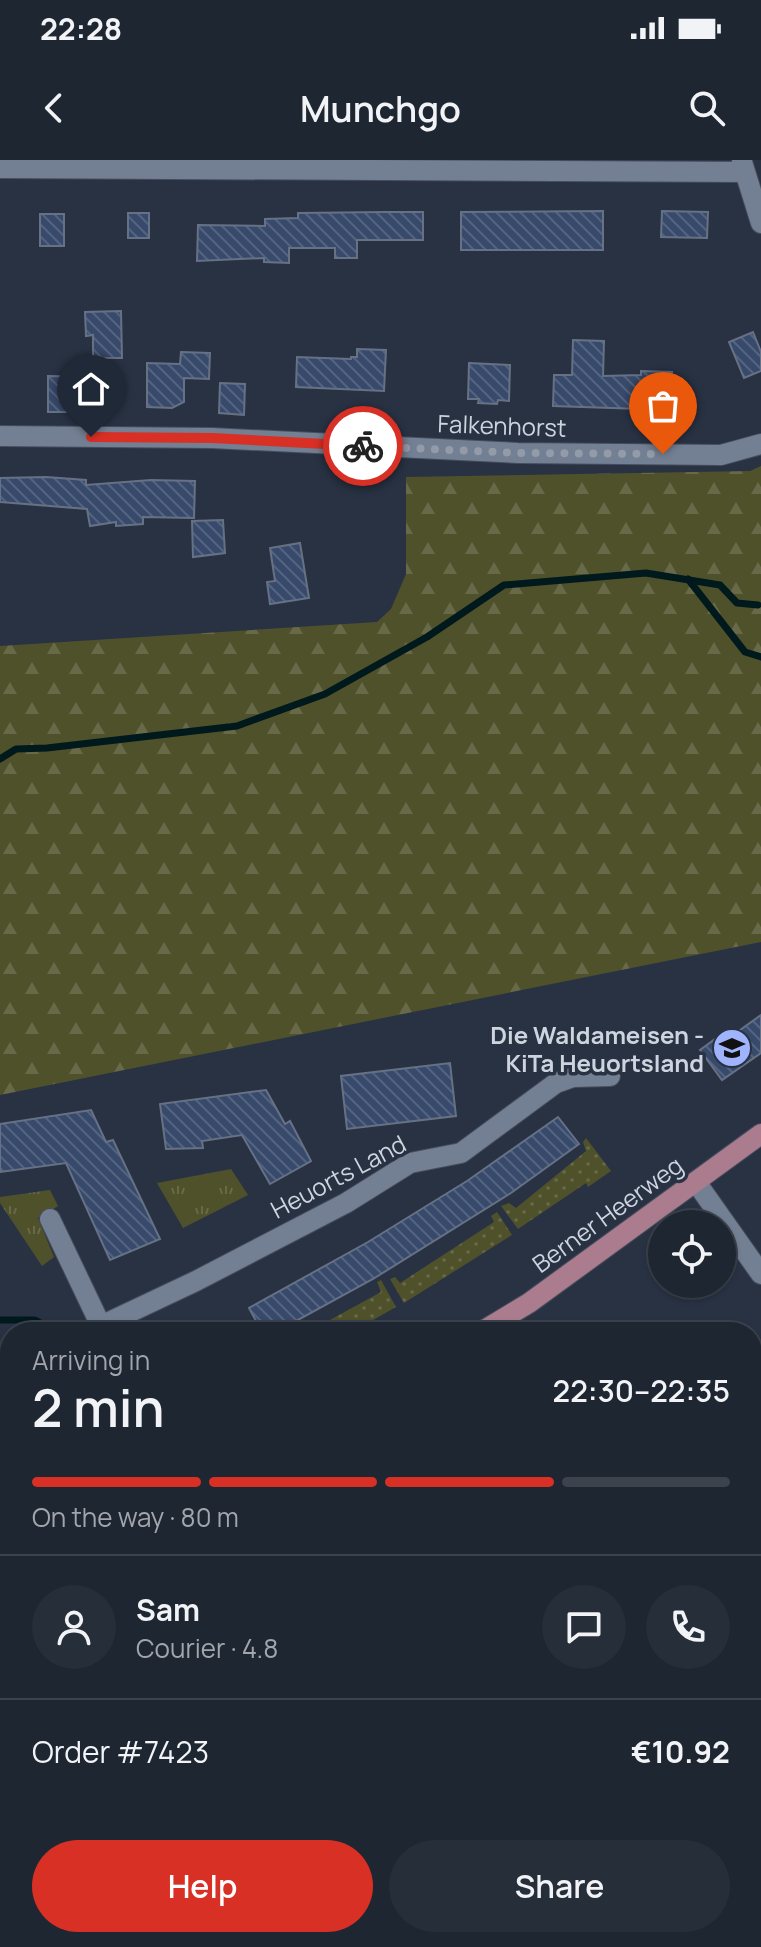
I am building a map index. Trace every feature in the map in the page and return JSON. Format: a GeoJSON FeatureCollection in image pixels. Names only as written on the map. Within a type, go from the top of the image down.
{"type":"FeatureCollection","features":[{"type":"Feature","properties":{"kind":"main road","name":"Berner Heerweg"},"geometry":{"type":"LineString","coordinates":[[498,1322],[529,1303],[761,1134]]}},
{"type":"Feature","properties":{"kind":"street"},"geometry":{"type":"LineString","coordinates":[[0,168],[743,166],[761,223]]}},
{"type":"Feature","properties":{"kind":"street","name":"Falkenhorst"},"geometry":{"type":"LineString","coordinates":[[0,436],[212,438],[518,453],[721,455],[761,444]]}},
{"type":"Feature","properties":{"kind":"street","name":"Heuorts Land"},"geometry":{"type":"LineString","coordinates":[[110,1322],[318,1217],[410,1163],[461,1153],[556,1083],[573,1077],[610,1076]]}},
{"type":"Feature","properties":{"kind":"street"},"geometry":{"type":"LineString","coordinates":[[696,1182],[761,1274]]}},
{"type":"Feature","properties":{"kind":"street"},"geometry":{"type":"LineString","coordinates":[[50,1219],[92,1322]]}},
{"type":"Feature","properties":{"kind":"green space"},"geometry":{"type":"Polygon","coordinates":[[[761,466],[761,942],[0,1095],[0,646],[377,622],[391,609],[406,574],[406,477],[750,471],[761,466]]]}},
{"type":"Feature","properties":{"kind":"green space"},"geometry":{"type":"Polygon","coordinates":[[[586,1138],[611,1171],[588,1187],[586,1183],[518,1229],[501,1206],[509,1203],[516,1208],[586,1151],[583,1142],[586,1138]]]}},
{"type":"Feature","properties":{"kind":"green space"},"geometry":{"type":"Polygon","coordinates":[[[231,1169],[248,1195],[183,1228],[157,1183],[231,1169]]]}},
{"type":"Feature","properties":{"kind":"green space"},"geometry":{"type":"Polygon","coordinates":[[[50,1190],[58,1206],[38,1218],[54,1257],[42,1266],[0,1203],[0,1197],[50,1190]]]}},
{"type":"Feature","properties":{"kind":"green space"},"geometry":{"type":"Polygon","coordinates":[[[497,1212],[512,1235],[404,1303],[390,1279],[395,1277],[400,1283],[494,1222],[491,1216],[497,1212]]]}},
{"type":"Feature","properties":{"kind":"green space"},"geometry":{"type":"Polygon","coordinates":[[[381,1280],[396,1307],[370,1322],[326,1322],[381,1292],[377,1282],[381,1280]]]}},
{"type":"Feature","properties":{"kind":"building"},"geometry":{"type":"Polygon","coordinates":[[[603,211],[603,250],[461,250],[461,212],[603,211]]]}},
{"type":"Feature","properties":{"kind":"building"},"geometry":{"type":"Polygon","coordinates":[[[662,211],[708,212],[707,238],[661,237],[662,211]]]}},
{"type":"Feature","properties":{"kind":"building"},"geometry":{"type":"Polygon","coordinates":[[[423,212],[423,240],[357,240],[357,258],[335,258],[335,248],[289,248],[289,263],[264,262],[264,258],[197,261],[198,225],[265,226],[265,219],[298,218],[298,213],[423,212]]]}},
{"type":"Feature","properties":{"kind":"building"},"geometry":{"type":"Polygon","coordinates":[[[128,213],[149,213],[149,238],[128,238],[128,213]]]}},
{"type":"Feature","properties":{"kind":"building"},"geometry":{"type":"Polygon","coordinates":[[[40,214],[64,214],[64,246],[40,246],[40,214]]]}},
{"type":"Feature","properties":{"kind":"building"},"geometry":{"type":"Polygon","coordinates":[[[121,311],[122,358],[93,358],[93,335],[86,336],[85,312],[121,311]]]}},
{"type":"Feature","properties":{"kind":"building"},"geometry":{"type":"Polygon","coordinates":[[[753,332],[761,352],[761,371],[744,378],[729,342],[753,332]]]}},
{"type":"Feature","properties":{"kind":"building"},"geometry":{"type":"Polygon","coordinates":[[[573,340],[604,341],[603,376],[641,375],[641,371],[672,372],[670,410],[553,406],[554,375],[572,375],[573,340]]]}},
{"type":"Feature","properties":{"kind":"building"},"geometry":{"type":"Polygon","coordinates":[[[357,349],[386,350],[384,391],[296,387],[297,357],[351,359],[357,357],[357,349]]]}},
{"type":"Feature","properties":{"kind":"building"},"geometry":{"type":"Polygon","coordinates":[[[181,352],[210,353],[209,379],[184,378],[184,402],[172,408],[147,407],[147,363],[180,364],[181,352]]]}},
{"type":"Feature","properties":{"kind":"building"},"geometry":{"type":"Polygon","coordinates":[[[469,363],[510,365],[509,401],[498,400],[497,404],[468,399],[469,363]]]}},
{"type":"Feature","properties":{"kind":"building"},"geometry":{"type":"Polygon","coordinates":[[[48,376],[94,377],[93,412],[48,412],[48,376]]]}},
{"type":"Feature","properties":{"kind":"building"},"geometry":{"type":"Polygon","coordinates":[[[220,383],[245,384],[244,415],[219,413],[220,383]]]}},
{"type":"Feature","properties":{"kind":"building"},"geometry":{"type":"Polygon","coordinates":[[[0,478],[86,480],[86,485],[151,480],[195,481],[194,518],[143,517],[143,524],[116,526],[116,522],[90,526],[87,509],[0,502],[0,478]]]}},
{"type":"Feature","properties":{"kind":"building"},"geometry":{"type":"Polygon","coordinates":[[[223,520],[225,553],[193,557],[192,521],[223,520]]]}},
{"type":"Feature","properties":{"kind":"building"},"geometry":{"type":"Polygon","coordinates":[[[300,543],[309,598],[270,604],[267,582],[275,581],[270,548],[300,543]]]}},
{"type":"Feature","properties":{"kind":"building","name":"Die Waldameisen - KiTa Heuortsland"},"geometry":{"type":"Polygon","coordinates":[[[761,1015],[761,1053],[722,1080],[700,1050],[722,1034],[726,1040],[761,1015]]]}},
{"type":"Feature","properties":{"kind":"building"},"geometry":{"type":"Polygon","coordinates":[[[450,1063],[456,1116],[347,1129],[341,1076],[450,1063]]]}},
{"type":"Feature","properties":{"kind":"building"},"geometry":{"type":"Polygon","coordinates":[[[266,1090],[285,1124],[290,1121],[311,1161],[270,1184],[242,1135],[202,1141],[203,1148],[166,1149],[160,1104],[266,1090]]]}},
{"type":"Feature","properties":{"kind":"building"},"geometry":{"type":"Polygon","coordinates":[[[91,1110],[106,1142],[113,1140],[160,1239],[110,1260],[66,1163],[0,1172],[0,1124],[91,1110]]]}},
{"type":"Feature","properties":{"kind":"building"},"geometry":{"type":"Polygon","coordinates":[[[558,1117],[579,1144],[511,1193],[373,1279],[294,1322],[257,1322],[249,1308],[368,1242],[467,1181],[558,1117]]]}},
{"type":"Feature","properties":{"kind":"waterway"},"geometry":{"type":"LineString","coordinates":[[0,759],[16,749],[237,726],[325,694],[427,637],[504,585],[646,573],[720,585],[737,603],[758,605]]}},
{"type":"Feature","properties":{"kind":"waterway"},"geometry":{"type":"LineString","coordinates":[[688,579],[745,652],[761,657]]}},
{"type":"Feature","properties":{"kind":"waterway"},"geometry":{"type":"LineString","coordinates":[[0,1320],[39,1322]]}},
{"type":"Feature","properties":{"kind":"way so far"},"geometry":{"type":"LineString","coordinates":[[363,446],[518,453],[663,454]]}},
{"type":"Feature","properties":{"kind":"place","name":"Die Waldameisen - KiTa Heuortsland"},"geometry":{"type":"Point","coordinates":[732,1048]}},
{"type":"Feature","properties":{"kind":"route"},"geometry":{"type":"LineString","coordinates":[[91,437],[212,438],[363,446]]}}]}
